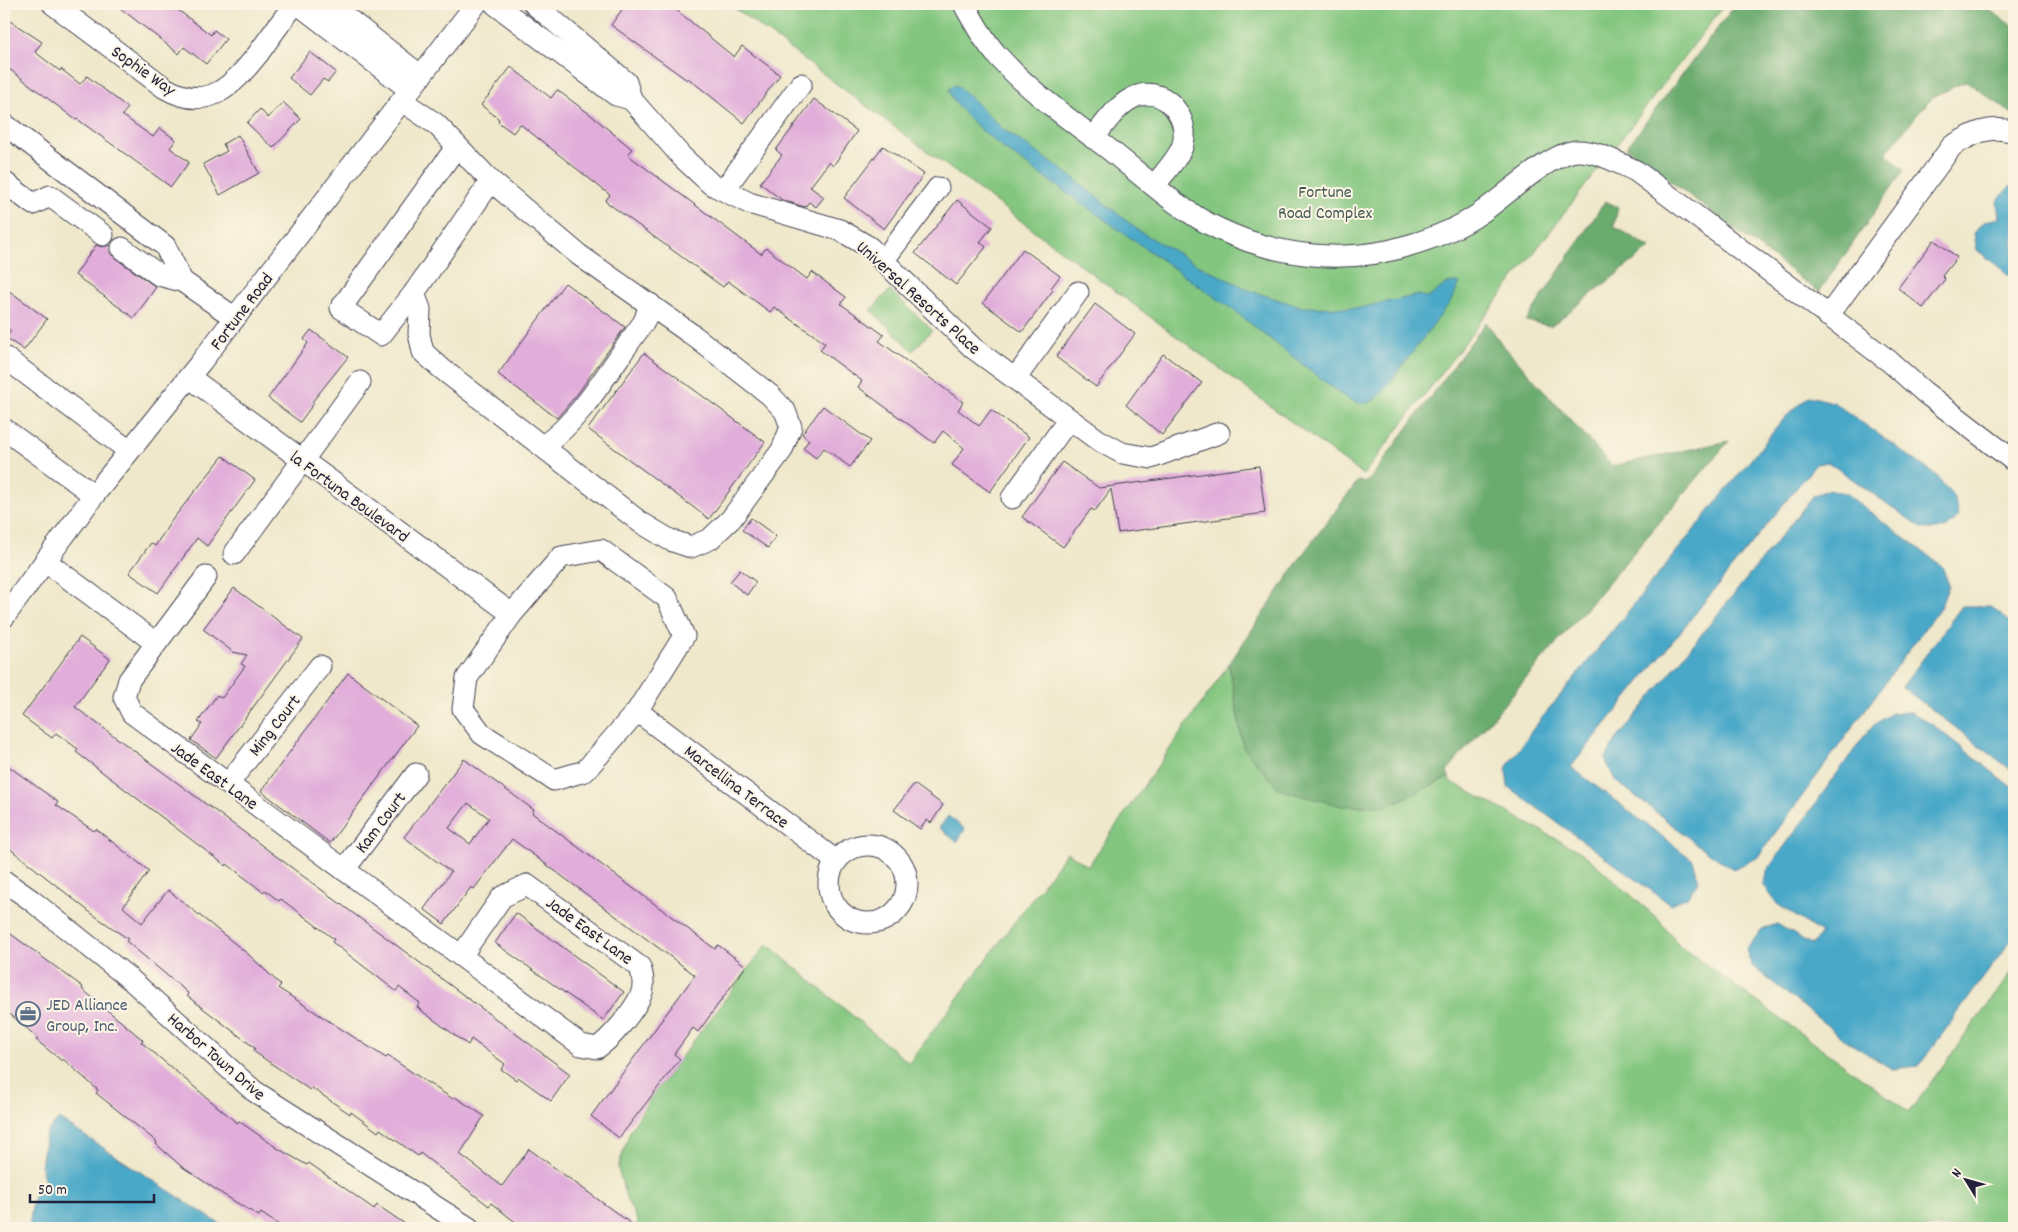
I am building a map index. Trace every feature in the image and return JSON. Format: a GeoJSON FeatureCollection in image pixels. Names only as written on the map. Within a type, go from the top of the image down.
{"type":"FeatureCollection","features":[{"type":"Feature","properties":{"kind":"street","name":"Sophie Way"},"geometry":{"type":"LineString","coordinates":[[53,4],[165,88],[176,94],[197,98],[220,92],[237,80],[295,4]]}},
{"type":"Feature","properties":{"kind":"street"},"geometry":{"type":"LineString","coordinates":[[298,4],[411,89]]}},
{"type":"Feature","properties":{"kind":"street"},"geometry":{"type":"LineString","coordinates":[[328,4],[411,89],[436,124],[491,181],[579,255],[650,304],[770,395],[785,411],[790,427],[782,450],[731,519],[710,539],[692,547],[670,540],[640,522],[424,352],[418,334],[420,309],[414,292]]}},
{"type":"Feature","properties":{"kind":"street","name":"Fortune Road"},"geometry":{"type":"LineString","coordinates":[[4,617],[128,450],[236,318],[476,4]]}},
{"type":"Feature","properties":{"kind":"street","name":"Universal Resorts Place"},"geometry":{"type":"LineString","coordinates":[[495,4],[557,51],[602,74]]}},
{"type":"Feature","properties":{"kind":"street","name":"Universal Resorts Place"},"geometry":{"type":"LineString","coordinates":[[534,4],[570,32],[616,95],[631,99],[682,157],[711,184],[750,203],[840,230],[869,247],[973,348],[1098,440],[1122,453],[1151,458],[1219,433]]}},
{"type":"Feature","properties":{"kind":"street"},"geometry":{"type":"LineString","coordinates":[[964,4],[995,53],[1036,95],[1192,213],[1218,229],[1253,243],[1291,252],[1326,257],[1370,254],[1409,246],[1449,231],[1481,213],[1554,159],[1576,152],[1606,157],[1636,171],[1828,316],[2014,461]]}},
{"type":"Feature","properties":{"kind":"street"},"geometry":{"type":"LineString","coordinates":[[557,51],[570,32]]}},
{"type":"Feature","properties":{"kind":"street"},"geometry":{"type":"LineString","coordinates":[[724,190],[801,84]]}},
{"type":"Feature","properties":{"kind":"street"},"geometry":{"type":"LineString","coordinates":[[1093,138],[1120,106],[1138,96],[1160,96],[1180,113],[1184,130],[1181,148],[1155,185]]}},
{"type":"Feature","properties":{"kind":"street"},"geometry":{"type":"LineString","coordinates":[[4,124],[165,246],[182,281]]}},
{"type":"Feature","properties":{"kind":"street"},"geometry":{"type":"LineString","coordinates":[[1828,316],[1952,146],[1971,135],[1992,128],[2014,132]]}},
{"type":"Feature","properties":{"kind":"street"},"geometry":{"type":"LineString","coordinates":[[457,146],[341,308],[381,335],[414,292],[491,181]]}},
{"type":"Feature","properties":{"kind":"street"},"geometry":{"type":"LineString","coordinates":[[4,182],[33,204],[50,196],[104,235]]}},
{"type":"Feature","properties":{"kind":"street"},"geometry":{"type":"LineString","coordinates":[[883,261],[938,188]]}},
{"type":"Feature","properties":{"kind":"street"},"geometry":{"type":"LineString","coordinates":[[122,248],[159,275],[182,281],[236,318]]}},
{"type":"Feature","properties":{"kind":"street"},"geometry":{"type":"LineString","coordinates":[[1015,379],[1078,292]]}},
{"type":"Feature","properties":{"kind":"street"},"geometry":{"type":"LineString","coordinates":[[543,446],[558,435],[577,414],[644,322],[650,304]]}},
{"type":"Feature","properties":{"kind":"street"},"geometry":{"type":"LineString","coordinates":[[4,357],[128,450]]}},
{"type":"Feature","properties":{"kind":"street","name":"la Fortuna Boulevard"},"geometry":{"type":"LineString","coordinates":[[188,377],[512,614]]}},
{"type":"Feature","properties":{"kind":"street"},"geometry":{"type":"LineString","coordinates":[[234,554],[360,382]]}},
{"type":"Feature","properties":{"kind":"street"},"geometry":{"type":"LineString","coordinates":[[1012,498],[1069,419]]}},
{"type":"Feature","properties":{"kind":"street"},"geometry":{"type":"LineString","coordinates":[[4,429],[94,495]]}},
{"type":"Feature","properties":{"kind":"street"},"geometry":{"type":"LineString","coordinates":[[601,550],[667,598],[684,636],[637,711],[585,771],[554,780],[482,734],[463,709],[467,678],[512,614],[561,558],[601,550]]}},
{"type":"Feature","properties":{"kind":"street"},"geometry":{"type":"LineString","coordinates":[[45,561],[156,643]]}},
{"type":"Feature","properties":{"kind":"street","name":"Jade East Lane"},"geometry":{"type":"LineString","coordinates":[[206,577],[129,680],[124,697],[132,713],[581,1045],[597,1048],[608,1041],[640,997],[643,979],[640,967],[527,885],[502,897],[461,956]]}},
{"type":"Feature","properties":{"kind":"street","name":"Ming Court"},"geometry":{"type":"LineString","coordinates":[[228,784],[320,666]]}},
{"type":"Feature","properties":{"kind":"street","name":"Marcellina Terrace"},"geometry":{"type":"LineString","coordinates":[[637,711],[836,861]]}},
{"type":"Feature","properties":{"kind":"street","name":"Kam Court"},"geometry":{"type":"LineString","coordinates":[[344,870],[416,774]]}},
{"type":"Feature","properties":{"kind":"street","name":"Harbor Town Drive"},"geometry":{"type":"LineString","coordinates":[[4,881],[31,900],[130,979],[254,1091],[469,1228]]}},
{"type":"Feature","properties":{"kind":"green space","name":"Fortune Road Complex"},"geometry":{"type":"Polygon","coordinates":[[[729,4],[1725,4],[1363,475],[729,4]]]}},
{"type":"Feature","properties":{"kind":"green space"},"geometry":{"type":"Polygon","coordinates":[[[1736,4],[1981,4],[2014,27],[2014,115],[1966,81],[1931,98],[1886,153],[1904,170],[1819,292],[1626,148],[1736,4]]]}},
{"type":"Feature","properties":{"kind":"green space"},"geometry":{"type":"Polygon","coordinates":[[[1605,201],[1618,207],[1614,226],[1650,248],[1551,326],[1526,321],[1605,201]]]}},
{"type":"Feature","properties":{"kind":"green space"},"geometry":{"type":"Polygon","coordinates":[[[890,290],[932,330],[913,351],[871,310],[890,290]]]}},
{"type":"Feature","properties":{"kind":"green space"},"geometry":{"type":"Polygon","coordinates":[[[1486,322],[1501,343],[1612,466],[1729,441],[1447,771],[1449,777],[1387,806],[1342,806],[1280,790],[1243,747],[1229,664],[1305,551],[1358,481],[1365,483],[1369,480],[1486,322]]]}},
{"type":"Feature","properties":{"kind":"green space"},"geometry":{"type":"Polygon","coordinates":[[[1229,664],[1243,747],[1387,806],[1449,777],[1450,781],[1584,854],[1658,919],[1679,945],[1909,1112],[2014,969],[2014,1228],[634,1228],[638,1222],[626,1198],[618,1168],[630,1131],[651,1097],[767,944],[909,1063],[1067,852],[1088,866],[1229,664]]]}},
{"type":"Feature","properties":{"kind":"water"},"geometry":{"type":"Polygon","coordinates":[[[953,85],[958,86],[1004,130],[1067,173],[1139,231],[1198,265],[1251,291],[1302,307],[1359,308],[1419,295],[1428,298],[1447,283],[1460,283],[1451,301],[1381,394],[1372,401],[1359,403],[1343,396],[1232,309],[1004,149],[972,122],[958,106],[949,90],[953,85]]]}},
{"type":"Feature","properties":{"kind":"water"},"geometry":{"type":"Polygon","coordinates":[[[2014,186],[2014,279],[1977,250],[1974,233],[1985,221],[1999,218],[1997,201],[2009,187],[2014,186]]]}},
{"type":"Feature","properties":{"kind":"water"},"geometry":{"type":"Polygon","coordinates":[[[1809,396],[1833,402],[1936,475],[1955,499],[1958,517],[1945,529],[1923,529],[1828,462],[1816,464],[1571,767],[1693,860],[1699,881],[1687,897],[1670,904],[1508,787],[1506,768],[1533,729],[1786,416],[1809,396]]]}},
{"type":"Feature","properties":{"kind":"water"},"geometry":{"type":"Polygon","coordinates":[[[1828,490],[1845,493],[1942,566],[1949,585],[1941,606],[1757,858],[1733,869],[1699,846],[1615,780],[1605,759],[1616,740],[1814,495],[1828,490]]]}},
{"type":"Feature","properties":{"kind":"water"},"geometry":{"type":"Polygon","coordinates":[[[1962,606],[1990,606],[2014,625],[2014,772],[1902,687],[1962,606]]]}},
{"type":"Feature","properties":{"kind":"water"},"geometry":{"type":"Polygon","coordinates":[[[1911,712],[1933,725],[2014,789],[2014,936],[1919,1066],[1892,1069],[1848,1042],[1752,966],[1746,950],[1762,929],[1777,924],[1812,945],[1821,933],[1777,904],[1763,884],[1768,869],[1870,728],[1891,713],[1911,712]]]}},
{"type":"Feature","properties":{"kind":"water"},"geometry":{"type":"Polygon","coordinates":[[[948,816],[965,829],[957,842],[939,828],[948,816]]]}},
{"type":"Feature","properties":{"kind":"water"},"geometry":{"type":"Polygon","coordinates":[[[59,1119],[226,1228],[29,1228],[33,1199],[45,1183],[41,1166],[46,1133],[59,1119]]]}},
{"type":"Feature","properties":{"kind":"building"},"geometry":{"type":"Polygon","coordinates":[[[115,4],[170,4],[211,35],[214,30],[226,39],[206,64],[184,47],[179,54],[115,4]]]}},
{"type":"Feature","properties":{"kind":"building"},"geometry":{"type":"Polygon","coordinates":[[[626,4],[669,4],[734,57],[742,46],[780,75],[744,123],[688,78],[687,80],[611,25],[626,4]]]}},
{"type":"Feature","properties":{"kind":"building"},"geometry":{"type":"Polygon","coordinates":[[[4,17],[42,42],[35,52],[60,71],[61,69],[80,84],[87,76],[128,108],[122,115],[153,137],[160,128],[176,140],[170,148],[189,162],[171,187],[76,120],[4,65],[4,17]]]}},
{"type":"Feature","properties":{"kind":"building"},"geometry":{"type":"Polygon","coordinates":[[[310,52],[336,72],[328,82],[323,79],[310,95],[289,78],[310,52]]]}},
{"type":"Feature","properties":{"kind":"building"},"geometry":{"type":"Polygon","coordinates":[[[511,67],[551,98],[557,90],[591,115],[632,149],[628,155],[761,254],[766,248],[807,279],[812,272],[846,297],[841,304],[884,335],[879,341],[963,402],[958,410],[979,426],[991,410],[1029,437],[990,492],[952,465],[964,448],[943,431],[934,443],[858,387],[862,381],[820,350],[825,343],[774,307],[770,312],[728,281],[723,287],[605,201],[610,195],[520,124],[513,133],[498,122],[499,119],[481,105],[511,67]]]}},
{"type":"Feature","properties":{"kind":"building"},"geometry":{"type":"Polygon","coordinates":[[[814,99],[857,131],[833,166],[829,162],[810,187],[824,197],[816,207],[809,202],[805,207],[782,200],[760,183],[782,155],[776,150],[814,99]]]}},
{"type":"Feature","properties":{"kind":"building"},"geometry":{"type":"Polygon","coordinates":[[[283,102],[301,119],[273,148],[247,123],[260,109],[268,118],[283,102]]]}},
{"type":"Feature","properties":{"kind":"building"},"geometry":{"type":"Polygon","coordinates":[[[238,135],[259,173],[220,195],[203,164],[227,151],[223,144],[238,135]]]}},
{"type":"Feature","properties":{"kind":"building"},"geometry":{"type":"Polygon","coordinates":[[[883,146],[924,174],[884,229],[844,198],[883,146]]]}},
{"type":"Feature","properties":{"kind":"building"},"geometry":{"type":"Polygon","coordinates":[[[957,200],[992,227],[980,242],[986,247],[956,285],[915,253],[957,200]]]}},
{"type":"Feature","properties":{"kind":"building"},"geometry":{"type":"Polygon","coordinates":[[[1934,240],[1957,257],[1942,276],[1945,279],[1923,308],[1898,288],[1934,240]]]}},
{"type":"Feature","properties":{"kind":"building"},"geometry":{"type":"Polygon","coordinates":[[[96,245],[102,247],[110,245],[110,253],[115,258],[156,287],[134,318],[75,275],[96,245]]]}},
{"type":"Feature","properties":{"kind":"building"},"geometry":{"type":"Polygon","coordinates":[[[1023,249],[1060,276],[1051,288],[1053,290],[1022,332],[983,303],[1023,249]]]}},
{"type":"Feature","properties":{"kind":"building"},"geometry":{"type":"Polygon","coordinates":[[[565,283],[625,327],[578,393],[557,418],[498,374],[565,283]]]}},
{"type":"Feature","properties":{"kind":"building"},"geometry":{"type":"Polygon","coordinates":[[[4,287],[47,319],[24,350],[6,338],[11,331],[4,326],[4,287]]]}},
{"type":"Feature","properties":{"kind":"building"},"geometry":{"type":"Polygon","coordinates":[[[1095,304],[1135,334],[1096,387],[1056,357],[1095,304]]]}},
{"type":"Feature","properties":{"kind":"building"},"geometry":{"type":"Polygon","coordinates":[[[311,330],[348,357],[312,402],[314,403],[300,422],[268,398],[308,343],[304,339],[311,330]]]}},
{"type":"Feature","properties":{"kind":"building"},"geometry":{"type":"Polygon","coordinates":[[[644,353],[765,442],[709,519],[588,429],[644,353]]]}},
{"type":"Feature","properties":{"kind":"building"},"geometry":{"type":"Polygon","coordinates":[[[1163,354],[1202,383],[1162,435],[1126,405],[1163,354]]]}},
{"type":"Feature","properties":{"kind":"building"},"geometry":{"type":"Polygon","coordinates":[[[823,406],[870,441],[850,467],[824,448],[816,458],[803,448],[809,440],[802,434],[823,406]]]}},
{"type":"Feature","properties":{"kind":"building"},"geometry":{"type":"Polygon","coordinates":[[[223,456],[255,480],[207,546],[197,538],[158,593],[129,573],[151,543],[155,546],[172,520],[223,456]]]}},
{"type":"Feature","properties":{"kind":"building"},"geometry":{"type":"Polygon","coordinates":[[[1062,462],[1099,488],[1259,466],[1265,513],[1118,533],[1111,489],[1095,511],[1091,509],[1063,547],[1022,517],[1062,462]]]}},
{"type":"Feature","properties":{"kind":"building"},"geometry":{"type":"Polygon","coordinates":[[[751,518],[776,536],[768,548],[742,530],[751,518]]]}},
{"type":"Feature","properties":{"kind":"building"},"geometry":{"type":"Polygon","coordinates":[[[740,570],[756,582],[747,595],[730,582],[740,570]]]}},
{"type":"Feature","properties":{"kind":"building"},"geometry":{"type":"Polygon","coordinates":[[[234,588],[303,639],[216,758],[191,740],[202,724],[198,722],[217,695],[222,698],[245,666],[241,664],[247,655],[233,652],[203,629],[234,588]]]}},
{"type":"Feature","properties":{"kind":"building"},"geometry":{"type":"Polygon","coordinates":[[[80,637],[110,659],[75,707],[570,1074],[551,1101],[518,1077],[516,1080],[501,1069],[505,1064],[471,1039],[468,1045],[426,1014],[417,1007],[420,1003],[399,987],[396,991],[332,942],[334,939],[281,899],[279,901],[265,890],[263,892],[227,864],[226,866],[76,752],[78,749],[56,733],[52,738],[22,716],[80,637]]]}},
{"type":"Feature","properties":{"kind":"building"},"geometry":{"type":"Polygon","coordinates":[[[348,673],[417,726],[330,843],[261,791],[348,673]]]}},
{"type":"Feature","properties":{"kind":"building"},"geometry":{"type":"Polygon","coordinates":[[[464,759],[534,810],[532,813],[715,949],[718,945],[746,966],[698,1032],[693,1028],[674,1054],[680,1059],[619,1138],[591,1116],[695,975],[512,839],[474,889],[471,887],[444,924],[424,909],[451,872],[404,837],[464,759]],[[468,803],[449,828],[470,844],[489,818],[468,803]]]}},
{"type":"Feature","properties":{"kind":"building"},"geometry":{"type":"Polygon","coordinates":[[[4,763],[58,802],[56,805],[94,831],[96,829],[149,871],[123,907],[142,923],[168,890],[249,955],[281,985],[278,988],[386,1058],[388,1056],[453,1099],[455,1097],[484,1116],[460,1154],[502,1186],[529,1149],[637,1228],[523,1228],[491,1203],[489,1206],[420,1153],[418,1156],[380,1129],[378,1132],[351,1112],[350,1114],[312,1088],[310,1090],[253,1051],[255,1048],[187,996],[188,993],[126,941],[128,939],[91,913],[4,844],[4,763]]]}},
{"type":"Feature","properties":{"kind":"building"},"geometry":{"type":"Polygon","coordinates":[[[914,784],[943,805],[931,823],[927,820],[920,829],[894,810],[914,784]]]}},
{"type":"Feature","properties":{"kind":"building"},"geometry":{"type":"Polygon","coordinates":[[[516,913],[624,992],[603,1020],[495,943],[516,913]]]}},
{"type":"Feature","properties":{"kind":"building"},"geometry":{"type":"Polygon","coordinates":[[[4,929],[83,987],[82,989],[143,1040],[141,1042],[237,1123],[239,1121],[277,1148],[307,1165],[309,1163],[374,1209],[377,1205],[411,1228],[283,1228],[261,1213],[259,1216],[224,1195],[181,1166],[156,1144],[157,1142],[96,1093],[98,1090],[63,1059],[62,1061],[36,1040],[38,1038],[4,1009],[4,929]]]}},
{"type":"Feature","properties":{"kind":"place","name":"JED Alliance Group, Inc."},"geometry":{"type":"Point","coordinates":[28,1014]}}]}
